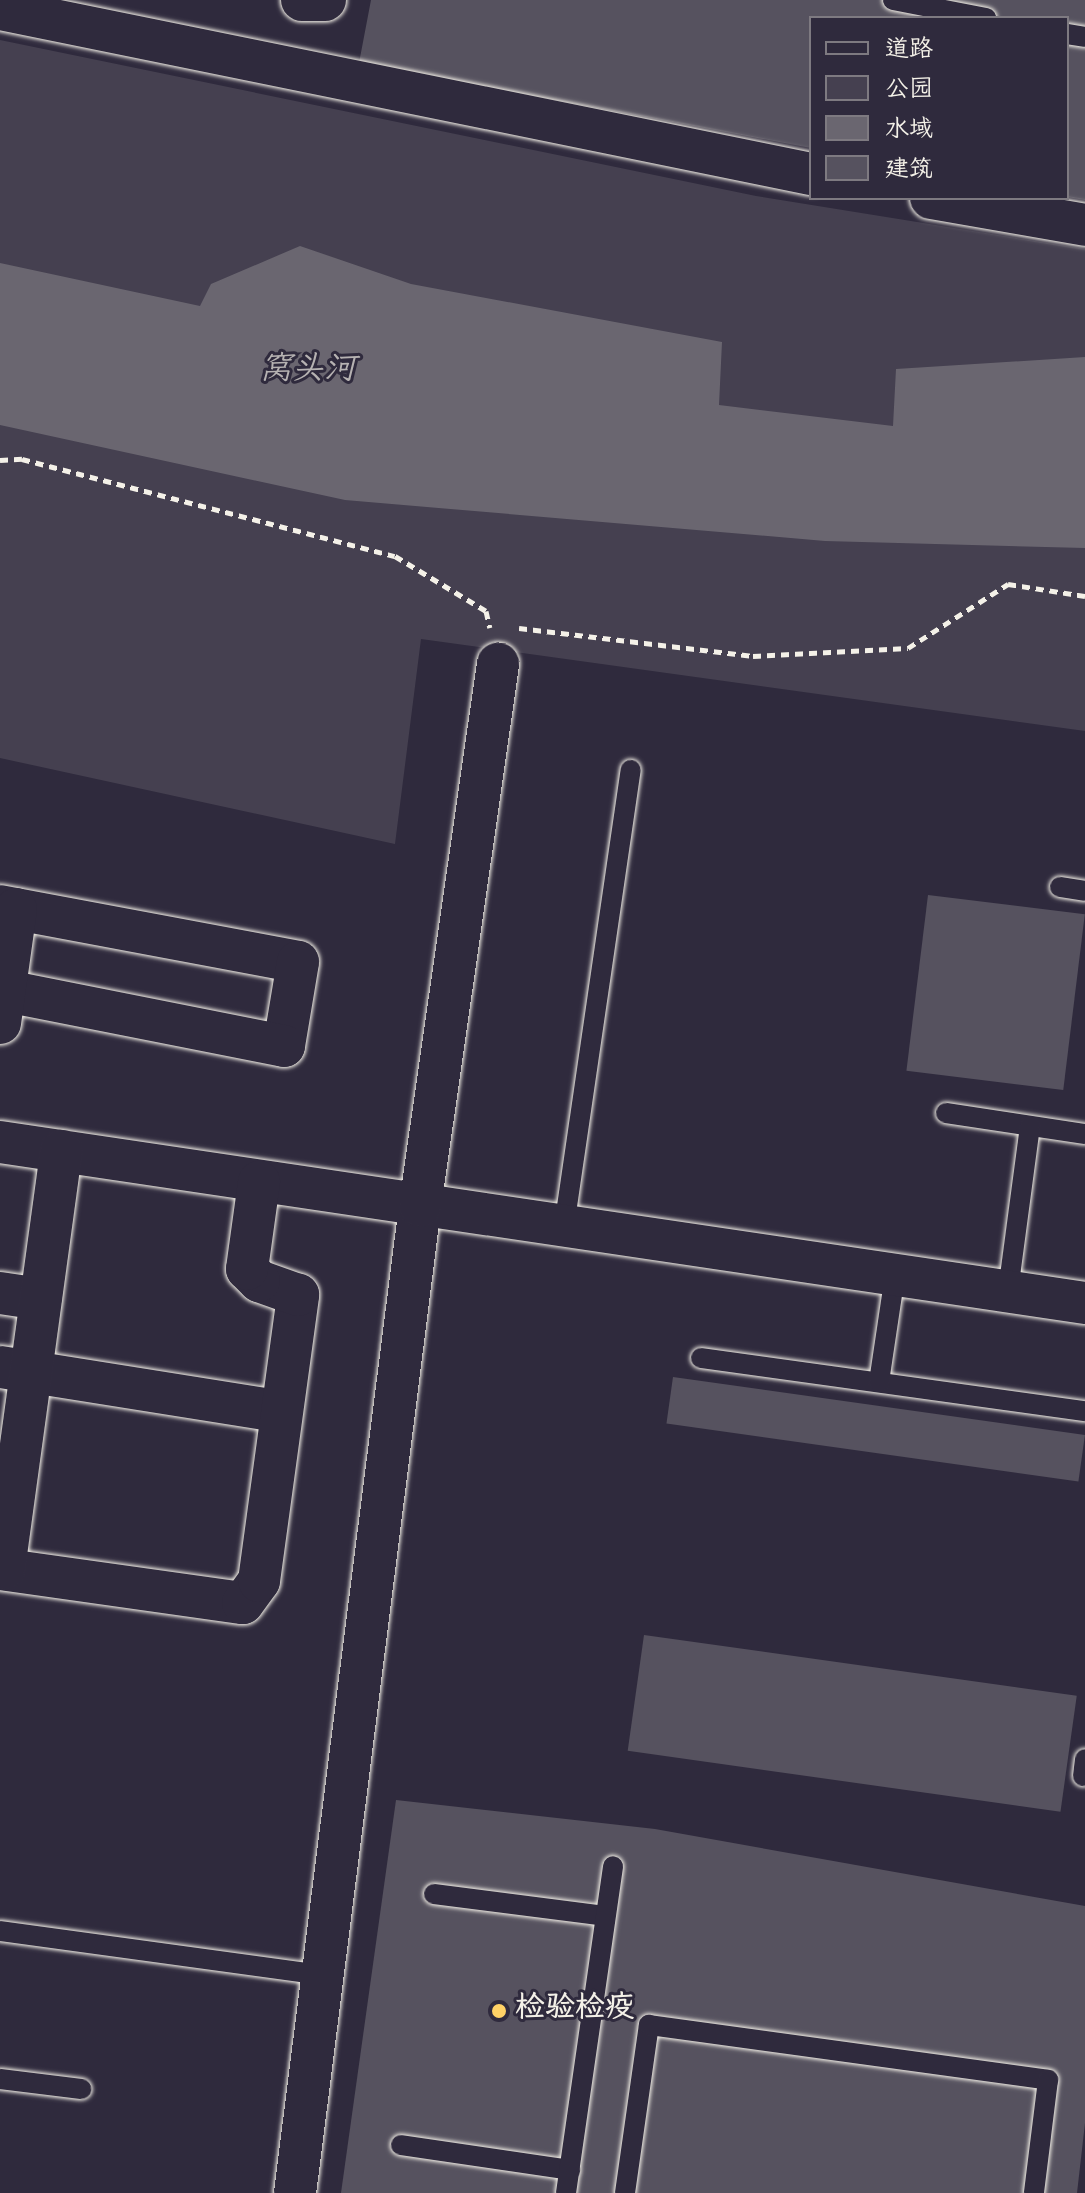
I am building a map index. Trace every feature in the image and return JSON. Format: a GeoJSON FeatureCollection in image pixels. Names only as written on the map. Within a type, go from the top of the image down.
{"type":"FeatureCollection","features":[{"type":"Feature","properties":{"kind":"street"},"geometry":{"type":"LineString","coordinates":[[302,0],[325,0]]}},
{"type":"Feature","properties":{"kind":"street"},"geometry":{"type":"LineString","coordinates":[[0,9],[809,174]]}},
{"type":"Feature","properties":{"kind":"street"},"geometry":{"type":"LineString","coordinates":[[942,200],[1085,225]]}},
{"type":"Feature","properties":{"kind":"street"},"geometry":{"type":"LineString","coordinates":[[295,2193],[493,644]]}},
{"type":"Feature","properties":{"kind":"street"},"geometry":{"type":"LineString","coordinates":[[8,908],[298,962],[284,1046],[1,1002],[8,908]]}},
{"type":"Feature","properties":{"kind":"street"},"geometry":{"type":"LineString","coordinates":[[0,1142],[1085,1303]]}},
{"type":"Feature","properties":{"kind":"street"},"geometry":{"type":"LineString","coordinates":[[61,1151],[41,1299],[16,1369],[2,1569],[243,1603],[259,1581],[279,1411],[298,1295],[247,1269],[259,1182]]}},
{"type":"Feature","properties":{"kind":"street"},"geometry":{"type":"LineString","coordinates":[[0,1293],[41,1299]]}},
{"type":"Feature","properties":{"kind":"street"},"geometry":{"type":"LineString","coordinates":[[16,1369],[279,1411]]}},
{"type":"Feature","properties":{"kind":"lane"},"geometry":{"type":"LineString","coordinates":[[893,0],[976,16]]}},
{"type":"Feature","properties":{"kind":"lane"},"geometry":{"type":"LineString","coordinates":[[564,1227],[631,770]]}},
{"type":"Feature","properties":{"kind":"lane"},"geometry":{"type":"LineString","coordinates":[[1060,887],[1085,891]]}},
{"type":"Feature","properties":{"kind":"lane"},"geometry":{"type":"LineString","coordinates":[[946,1113],[1085,1134]]}},
{"type":"Feature","properties":{"kind":"lane"},"geometry":{"type":"LineString","coordinates":[[1008,1291],[1030,1126]]}},
{"type":"Feature","properties":{"kind":"lane"},"geometry":{"type":"LineString","coordinates":[[879,1382],[895,1275]]}},
{"type":"Feature","properties":{"kind":"lane"},"geometry":{"type":"LineString","coordinates":[[701,1358],[1085,1411]]}},
{"type":"Feature","properties":{"kind":"lane"},"geometry":{"type":"LineString","coordinates":[[566,2193],[613,1866]]}},
{"type":"Feature","properties":{"kind":"lane"},"geometry":{"type":"LineString","coordinates":[[434,1894],[605,1916]]}},
{"type":"Feature","properties":{"kind":"lane"},"geometry":{"type":"LineString","coordinates":[[0,1931],[322,1975]]}},
{"type":"Feature","properties":{"kind":"lane"},"geometry":{"type":"LineString","coordinates":[[625,2193],[649,2025],[1048,2080],[1034,2193]]}},
{"type":"Feature","properties":{"kind":"lane"},"geometry":{"type":"LineString","coordinates":[[0,2079],[81,2089]]}},
{"type":"Feature","properties":{"kind":"lane"},"geometry":{"type":"LineString","coordinates":[[401,2145],[570,2170]]}},
{"type":"Feature","properties":{"kind":"path"},"geometry":{"type":"LineString","coordinates":[[0,460],[22,459],[395,556],[486,611],[493,644],[753,656],[908,648],[1008,584],[1085,596]]}},
{"type":"Feature","properties":{"kind":"green space"},"geometry":{"type":"Polygon","coordinates":[[[0,40],[756,196],[1085,249],[1085,731],[421,639],[395,844],[0,758],[0,40]]]}},
{"type":"Feature","properties":{"kind":"water","name":"窝头河"},"geometry":{"type":"Polygon","coordinates":[[[300,246],[411,284],[722,342],[719,405],[893,426],[896,369],[1085,357],[1085,548],[825,541],[345,500],[0,425],[0,263],[200,306],[211,284],[300,246]]]}},
{"type":"Feature","properties":{"kind":"building"},"geometry":{"type":"Polygon","coordinates":[[[371,0],[1085,0],[1085,200],[1069,197],[1069,16],[809,16],[809,148],[359,63],[371,0]]]}},
{"type":"Feature","properties":{"kind":"building"},"geometry":{"type":"Polygon","coordinates":[[[928,895],[1085,914],[1063,1090],[906,1071],[928,895]]]}},
{"type":"Feature","properties":{"kind":"building"},"geometry":{"type":"Polygon","coordinates":[[[673,1377],[1085,1435],[1078,1481],[666,1424],[673,1377]]]}},
{"type":"Feature","properties":{"kind":"building"},"geometry":{"type":"Polygon","coordinates":[[[644,1635],[1077,1696],[1060,1812],[628,1751],[644,1635]]]}},
{"type":"Feature","properties":{"kind":"building"},"geometry":{"type":"Polygon","coordinates":[[[396,1800],[655,1829],[1085,1906],[1085,2123],[1077,2193],[341,2193],[396,1800]]]}},
{"type":"Feature","properties":{"kind":"place","name":"检验检疫"},"geometry":{"type":"Point","coordinates":[499,2011]}}]}
